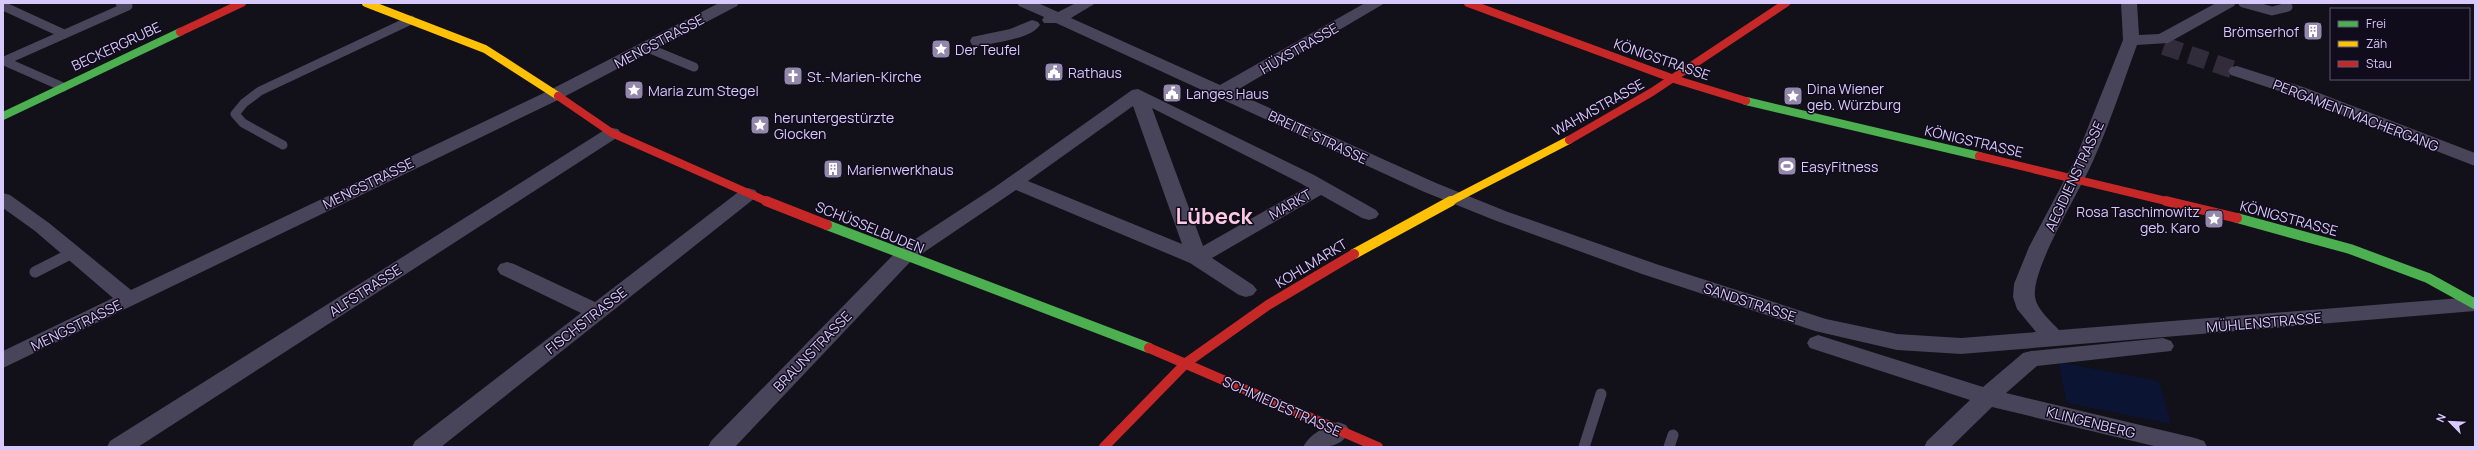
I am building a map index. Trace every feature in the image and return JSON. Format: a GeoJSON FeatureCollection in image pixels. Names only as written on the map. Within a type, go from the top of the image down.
{"type":"FeatureCollection","features":[{"type":"Feature","properties":{"kind":"street","name":"BECKERGRUBE"},"geometry":{"type":"LineString","coordinates":[[3,116],[242,3]]}},
{"type":"Feature","properties":{"kind":"street","name":"SCHÜSSELBUDEN"},"geometry":{"type":"LineString","coordinates":[[366,3],[485,49],[535,80],[554,95],[612,133],[748,194],[904,256],[1186,363]]}},
{"type":"Feature","properties":{"kind":"street","name":"MENGSTRASSE"},"geometry":{"type":"LineString","coordinates":[[3,360],[554,95],[648,48],[732,3]]}},
{"type":"Feature","properties":{"kind":"street","name":"BREITE STRASSE"},"geometry":{"type":"LineString","coordinates":[[1025,3],[1458,200]]}},
{"type":"Feature","properties":{"kind":"street"},"geometry":{"type":"LineString","coordinates":[[978,41],[1014,33],[1034,24],[1058,18],[1088,3]]}},
{"type":"Feature","properties":{"kind":"street","name":"HÜXSTRASSE"},"geometry":{"type":"LineString","coordinates":[[1221,92],[1377,3]]}},
{"type":"Feature","properties":{"kind":"street","name":"KÖNIGSTRASSE"},"geometry":{"type":"LineString","coordinates":[[1468,3],[1674,79],[1748,102],[1807,118],[2075,178],[2230,216],[2350,249],[2428,278],[2474,304]]}},
{"type":"Feature","properties":{"kind":"street","name":"WAHMSTRASSE"},"geometry":{"type":"LineString","coordinates":[[1458,200],[1614,116],[1674,79],[1786,3]]}},
{"type":"Feature","properties":{"kind":"street","name":"AEGIDIENSTRASSE"},"geometry":{"type":"LineString","coordinates":[[2054,339],[2028,309],[2024,297],[2025,284],[2039,247],[2075,178],[2099,121],[2139,40],[2129,3]]}},
{"type":"Feature","properties":{"kind":"street"},"geometry":{"type":"LineString","coordinates":[[2139,40],[2162,38],[2228,3]]}},
{"type":"Feature","properties":{"kind":"street"},"geometry":{"type":"LineString","coordinates":[[2139,40],[2164,46]]}},
{"type":"Feature","properties":{"kind":"street","name":"PERGAMENTMACHERGANG"},"geometry":{"type":"LineString","coordinates":[[2237,71],[2300,92],[2475,160]]}},
{"type":"Feature","properties":{"kind":"street"},"geometry":{"type":"LineString","coordinates":[[1138,94],[1197,258]]}},
{"type":"Feature","properties":{"kind":"street"},"geometry":{"type":"LineString","coordinates":[[1138,94],[1320,187],[1369,214]]}},
{"type":"Feature","properties":{"kind":"street","name":"BRAUNSTRASSE"},"geometry":{"type":"LineString","coordinates":[[720,447],[904,256],[1008,187],[1138,94]]}},
{"type":"Feature","properties":{"kind":"street","name":"ALFSTRASSE"},"geometry":{"type":"LineString","coordinates":[[119,447],[612,133]]}},
{"type":"Feature","properties":{"kind":"street"},"geometry":{"type":"LineString","coordinates":[[1008,187],[1197,258],[1246,290]]}},
{"type":"Feature","properties":{"kind":"street","name":"MARKT"},"geometry":{"type":"LineString","coordinates":[[1197,258],[1320,187]]}},
{"type":"Feature","properties":{"kind":"street","name":"FISCHSTRASSE"},"geometry":{"type":"LineString","coordinates":[[424,447],[748,194]]}},
{"type":"Feature","properties":{"kind":"street"},"geometry":{"type":"LineString","coordinates":[[3,199],[42,227],[128,299]]}},
{"type":"Feature","properties":{"kind":"street","name":"SANDSTRASSE"},"geometry":{"type":"LineString","coordinates":[[1458,200],[1649,269],[1810,322],[1864,336],[1928,346],[1961,346],[2054,339]]}},
{"type":"Feature","properties":{"kind":"street","name":"KOHLMARKT"},"geometry":{"type":"LineString","coordinates":[[1104,447],[1186,363],[1268,305],[1345,257],[1423,214],[1458,200]]}},
{"type":"Feature","properties":{"kind":"street"},"geometry":{"type":"LineString","coordinates":[[508,269],[597,312]]}},
{"type":"Feature","properties":{"kind":"street","name":"MÜHLENSTRASSE"},"geometry":{"type":"LineString","coordinates":[[2054,339],[2124,341],[2474,304]]}},
{"type":"Feature","properties":{"kind":"street"},"geometry":{"type":"LineString","coordinates":[[1936,447],[1987,397],[2031,359],[2124,341],[2163,346]]}},
{"type":"Feature","properties":{"kind":"street","name":"KLINGENBERG"},"geometry":{"type":"LineString","coordinates":[[1818,343],[1987,397],[2195,447]]}},
{"type":"Feature","properties":{"kind":"street","name":"SCHMIEDESTRASSE"},"geometry":{"type":"LineString","coordinates":[[1186,363],[1338,431],[1378,447]]}},
{"type":"Feature","properties":{"kind":"street"},"geometry":{"type":"LineString","coordinates":[[1315,447],[1338,431]]}},
{"type":"Feature","properties":{"kind":"lane"},"geometry":{"type":"LineString","coordinates":[[64,87],[4,61],[128,6],[120,3]]}},
{"type":"Feature","properties":{"kind":"lane"},"geometry":{"type":"LineString","coordinates":[[2243,3],[2272,10],[2283,10],[2288,7],[2285,3]]}},
{"type":"Feature","properties":{"kind":"lane"},"geometry":{"type":"LineString","coordinates":[[3,6],[64,34]]}},
{"type":"Feature","properties":{"kind":"lane"},"geometry":{"type":"LineString","coordinates":[[283,145],[243,123],[235,114],[244,103],[260,91],[411,20]]}},
{"type":"Feature","properties":{"kind":"lane"},"geometry":{"type":"LineString","coordinates":[[648,48],[694,66]]}},
{"type":"Feature","properties":{"kind":"lane"},"geometry":{"type":"LineString","coordinates":[[35,272],[72,253]]}},
{"type":"Feature","properties":{"kind":"lane"},"geometry":{"type":"LineString","coordinates":[[1584,447],[1601,394]]}},
{"type":"Feature","properties":{"kind":"lane"},"geometry":{"type":"LineString","coordinates":[[1669,447],[1673,435]]}},
{"type":"Feature","properties":{"kind":"water"},"geometry":{"type":"Polygon","coordinates":[[[2058,362],[2159,381],[2171,424],[2067,403],[2058,362]]]}},
{"type":"Feature","properties":{"kind":"tunnel"},"geometry":{"type":"LineString","coordinates":[[2164,46],[2237,71]]}},
{"type":"Feature","properties":{"kind":"traffic: fast"},"geometry":{"type":"LineString","coordinates":[[3,116],[180,32]]}},
{"type":"Feature","properties":{"kind":"traffic: fast"},"geometry":{"type":"LineString","coordinates":[[1746,101],[1979,156]]}},
{"type":"Feature","properties":{"kind":"traffic: fast"},"geometry":{"type":"LineString","coordinates":[[2237,218],[2350,249],[2428,278],[2475,304]]}},
{"type":"Feature","properties":{"kind":"traffic: fast"},"geometry":{"type":"LineString","coordinates":[[827,225],[1149,348]]}},
{"type":"Feature","properties":{"kind":"traffic: slow"},"geometry":{"type":"LineString","coordinates":[[366,3],[485,49],[558,96]]}},
{"type":"Feature","properties":{"kind":"traffic: slow"},"geometry":{"type":"LineString","coordinates":[[1354,254],[1433,210],[1569,140]]}},
{"type":"Feature","properties":{"kind":"traffic: jam"},"geometry":{"type":"LineString","coordinates":[[180,32],[242,3]]}},
{"type":"Feature","properties":{"kind":"traffic: jam"},"geometry":{"type":"LineString","coordinates":[[1468,3],[1674,79],[1746,101]]}},
{"type":"Feature","properties":{"kind":"traffic: jam"},"geometry":{"type":"LineString","coordinates":[[1569,140],[1652,92],[1786,3]]}},
{"type":"Feature","properties":{"kind":"traffic: jam"},"geometry":{"type":"LineString","coordinates":[[558,96],[612,133],[748,194],[827,225]]}},
{"type":"Feature","properties":{"kind":"traffic: jam"},"geometry":{"type":"LineString","coordinates":[[1979,156],[2237,218]]}},
{"type":"Feature","properties":{"kind":"traffic: jam"},"geometry":{"type":"LineString","coordinates":[[1104,447],[1186,363],[1268,305],[1354,254]]}},
{"type":"Feature","properties":{"kind":"traffic: jam"},"geometry":{"type":"LineString","coordinates":[[1149,348],[1378,447]]}},
{"type":"Feature","properties":{"kind":"place","name":"Brömserhof"},"geometry":{"type":"Point","coordinates":[2313,31]}},
{"type":"Feature","properties":{"kind":"place","name":"Der Teufel"},"geometry":{"type":"Point","coordinates":[941,49]}},
{"type":"Feature","properties":{"kind":"place","name":"Rathaus"},"geometry":{"type":"Point","coordinates":[1054,72]}},
{"type":"Feature","properties":{"kind":"place","name":"St.-Marien-Kirche"},"geometry":{"type":"Point","coordinates":[793,76]}},
{"type":"Feature","properties":{"kind":"place","name":"Maria zum Stegel"},"geometry":{"type":"Point","coordinates":[634,90]}},
{"type":"Feature","properties":{"kind":"place","name":"Langes Haus"},"geometry":{"type":"Point","coordinates":[1172,93]}},
{"type":"Feature","properties":{"kind":"place","name":"Dina Wiener geb. Würzburg"},"geometry":{"type":"Point","coordinates":[1793,96]}},
{"type":"Feature","properties":{"kind":"place","name":"heruntergestürzte Glocken"},"geometry":{"type":"Point","coordinates":[760,125]}},
{"type":"Feature","properties":{"kind":"place","name":"EasyFitness"},"geometry":{"type":"Point","coordinates":[1787,166]}},
{"type":"Feature","properties":{"kind":"place","name":"Marienwerkhaus"},"geometry":{"type":"Point","coordinates":[833,169]}},
{"type":"Feature","properties":{"kind":"place","name":"Rosa Taschimowitz geb. Karo"},"geometry":{"type":"Point","coordinates":[2214,219]}},
{"type":"Feature","properties":{"kind":"district","name":"Lübeck"},"geometry":{"type":"Point","coordinates":[1214,216]}}]}
